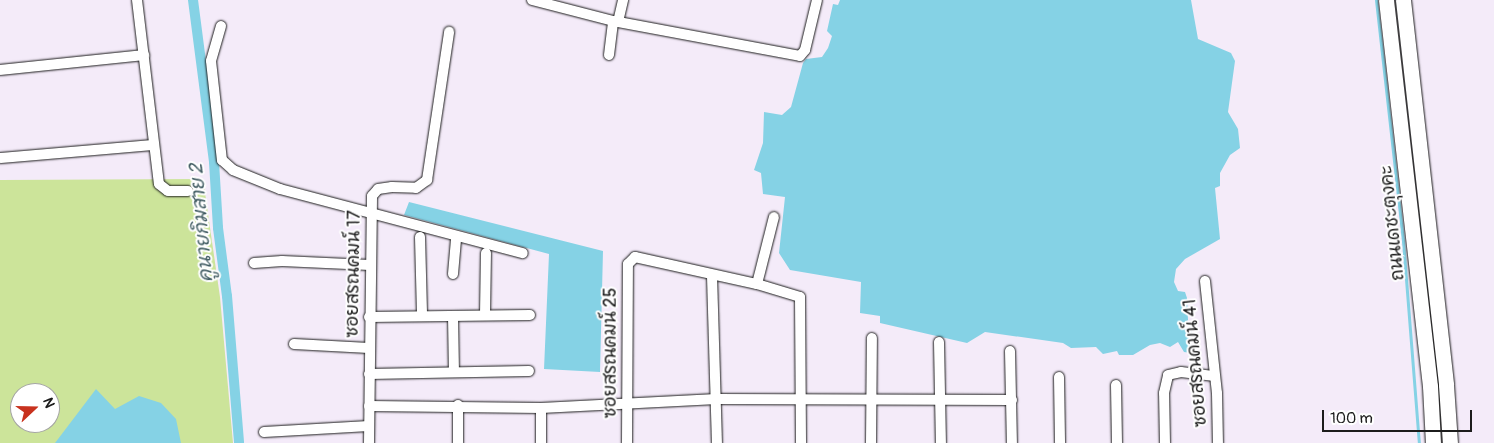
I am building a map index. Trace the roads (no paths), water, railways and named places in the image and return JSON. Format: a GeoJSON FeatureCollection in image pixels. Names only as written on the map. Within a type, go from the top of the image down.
{"type":"FeatureCollection","features":[{"type":"Feature","properties":{"kind":"street"},"geometry":{"type":"LineString","coordinates":[[137,0],[159,184],[168,190],[188,191]]}},
{"type":"Feature","properties":{"kind":"street"},"geometry":{"type":"LineString","coordinates":[[532,0],[616,22],[800,56],[805,50],[817,0]]}},
{"type":"Feature","properties":{"kind":"street"},"geometry":{"type":"LineString","coordinates":[[608,55],[622,0]]}},
{"type":"Feature","properties":{"kind":"street","name":"ถนนเดชะตุงคะ"},"geometry":{"type":"LineString","coordinates":[[1386,0],[1423,326],[1433,443]]}},
{"type":"Feature","properties":{"kind":"street","name":"ถนนเดชะตุงคะ"},"geometry":{"type":"LineString","coordinates":[[1404,0],[1440,324],[1450,443]]}},
{"type":"Feature","properties":{"kind":"street"},"geometry":{"type":"LineString","coordinates":[[221,26],[211,61],[222,160],[233,170],[280,189],[523,253]]}},
{"type":"Feature","properties":{"kind":"street","name":"ซอยสรณคมน์ 17"},"geometry":{"type":"LineString","coordinates":[[370,443],[369,317],[370,214],[372,196],[378,189],[416,188],[427,180],[449,32]]}},
{"type":"Feature","properties":{"kind":"street"},"geometry":{"type":"LineString","coordinates":[[0,70],[144,55]]}},
{"type":"Feature","properties":{"kind":"street"},"geometry":{"type":"LineString","coordinates":[[0,158],[153,145]]}},
{"type":"Feature","properties":{"kind":"street"},"geometry":{"type":"LineString","coordinates":[[757,284],[774,217]]}},
{"type":"Feature","properties":{"kind":"street"},"geometry":{"type":"LineString","coordinates":[[453,274],[456,236]]}},
{"type":"Feature","properties":{"kind":"street"},"geometry":{"type":"LineString","coordinates":[[420,237],[422,316]]}},
{"type":"Feature","properties":{"kind":"street"},"geometry":{"type":"LineString","coordinates":[[485,316],[486,252]]}},
{"type":"Feature","properties":{"kind":"street","name":"ซอยสรณคมน์ 25"},"geometry":{"type":"LineString","coordinates":[[627,443],[628,264],[635,257],[712,276]]}},
{"type":"Feature","properties":{"kind":"street"},"geometry":{"type":"LineString","coordinates":[[254,263],[282,261],[370,265]]}},
{"type":"Feature","properties":{"kind":"street"},"geometry":{"type":"LineString","coordinates":[[717,443],[712,276],[757,284],[796,294],[802,302],[801,443]]}},
{"type":"Feature","properties":{"kind":"street","name":"ซอยสรณคมน์ 41"},"geometry":{"type":"LineString","coordinates":[[1205,281],[1215,376],[1218,443]]}},
{"type":"Feature","properties":{"kind":"street"},"geometry":{"type":"LineString","coordinates":[[369,317],[530,315]]}},
{"type":"Feature","properties":{"kind":"street"},"geometry":{"type":"LineString","coordinates":[[453,316],[454,372]]}},
{"type":"Feature","properties":{"kind":"street"},"geometry":{"type":"LineString","coordinates":[[1423,326],[1440,324]]}},
{"type":"Feature","properties":{"kind":"street"},"geometry":{"type":"LineString","coordinates":[[871,443],[872,338]]}},
{"type":"Feature","properties":{"kind":"street"},"geometry":{"type":"LineString","coordinates":[[939,342],[941,443]]}},
{"type":"Feature","properties":{"kind":"street"},"geometry":{"type":"LineString","coordinates":[[294,344],[369,348]]}},
{"type":"Feature","properties":{"kind":"street"},"geometry":{"type":"LineString","coordinates":[[1010,352],[1012,443]]}},
{"type":"Feature","properties":{"kind":"street"},"geometry":{"type":"LineString","coordinates":[[369,374],[529,371]]}},
{"type":"Feature","properties":{"kind":"street"},"geometry":{"type":"LineString","coordinates":[[1165,443],[1164,393],[1167,377],[1173,373],[1215,376]]}},
{"type":"Feature","properties":{"kind":"street"},"geometry":{"type":"LineString","coordinates":[[1059,377],[1060,443]]}},
{"type":"Feature","properties":{"kind":"street"},"geometry":{"type":"LineString","coordinates":[[1116,385],[1117,443]]}},
{"type":"Feature","properties":{"kind":"street"},"geometry":{"type":"LineString","coordinates":[[369,406],[458,405],[541,408],[717,399],[1012,400]]}},
{"type":"Feature","properties":{"kind":"street"},"geometry":{"type":"LineString","coordinates":[[458,405],[458,443]]}},
{"type":"Feature","properties":{"kind":"street"},"geometry":{"type":"LineString","coordinates":[[541,408],[541,443]]}},
{"type":"Feature","properties":{"kind":"street"},"geometry":{"type":"LineString","coordinates":[[264,432],[369,426]]}},
{"type":"Feature","properties":{"kind":"water"},"geometry":{"type":"Polygon","coordinates":[[[840,0],[1191,0],[1198,39],[1231,53],[1235,61],[1228,112],[1238,129],[1240,148],[1230,155],[1220,173],[1220,186],[1215,188],[1220,239],[1185,259],[1176,269],[1174,282],[1178,291],[1185,292],[1187,298],[1188,320],[1183,325],[1185,329],[1192,329],[1191,353],[1184,352],[1178,342],[1170,347],[1160,343],[1150,345],[1133,355],[1119,355],[1117,351],[1103,354],[1096,347],[1071,348],[1063,343],[985,332],[967,343],[880,323],[880,316],[860,313],[861,282],[790,270],[779,253],[785,197],[763,194],[761,173],[754,170],[763,143],[764,112],[782,115],[791,107],[803,63],[806,59],[822,57],[828,48],[832,36],[827,31],[833,4],[838,5],[840,0]]]}},
{"type":"Feature","properties":{"kind":"water"},"geometry":{"type":"Polygon","coordinates":[[[409,202],[603,251],[600,372],[544,369],[549,254],[404,215],[409,202]]]}},
{"type":"Feature","properties":{"kind":"water"},"geometry":{"type":"Polygon","coordinates":[[[96,389],[115,409],[139,396],[161,403],[176,419],[181,443],[55,443],[96,389]]]}},
{"type":"Feature","properties":{"kind":"waterway","name":"คูนายกิมสาย 2"},"geometry":{"type":"LineString","coordinates":[[193,0],[214,162],[218,228],[227,296],[239,443]]}},
{"type":"Feature","properties":{"kind":"waterway"},"geometry":{"type":"LineString","coordinates":[[1376,0],[1403,241],[1419,443]]}}]}
